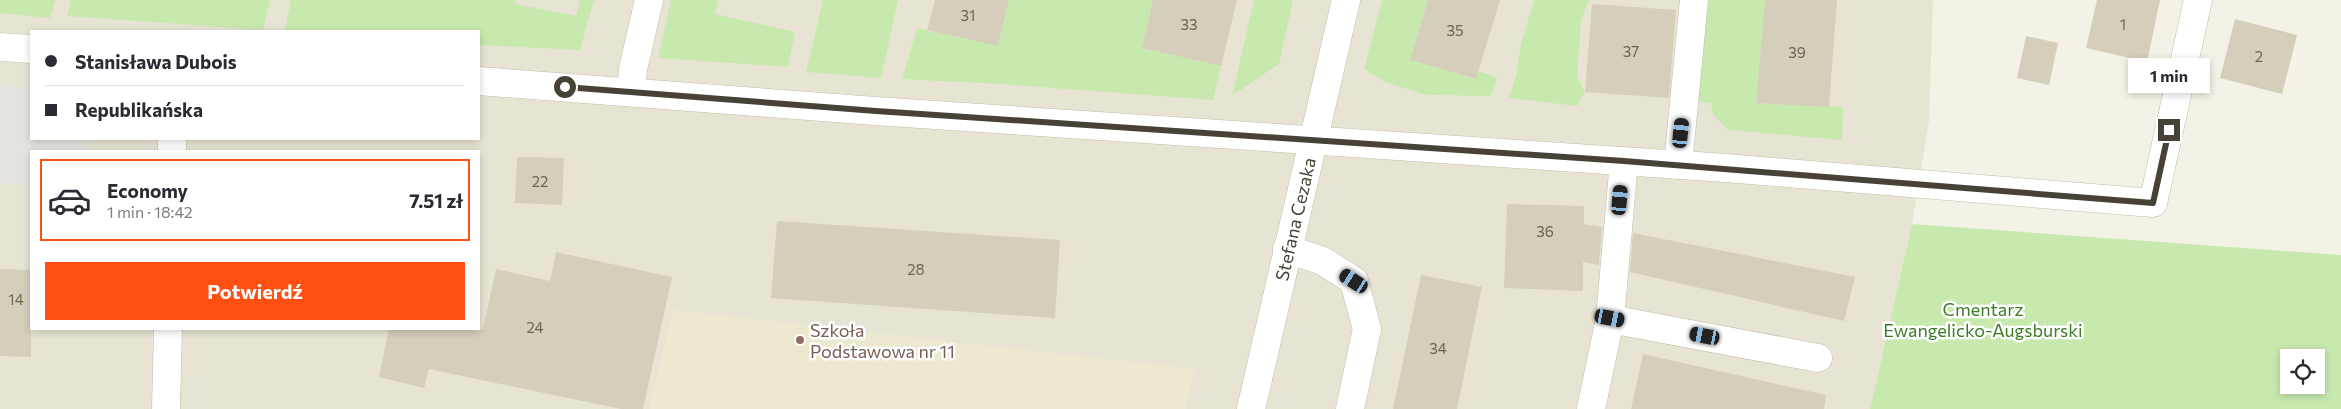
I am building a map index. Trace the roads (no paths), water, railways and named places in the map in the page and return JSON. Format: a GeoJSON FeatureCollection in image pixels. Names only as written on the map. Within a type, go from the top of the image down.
{"type":"FeatureCollection","features":[{"type":"Feature","properties":{"kind":"street"},"geometry":{"type":"LineString","coordinates":[[631,92],[633,69],[649,0]]}},
{"type":"Feature","properties":{"kind":"street","name":"Stefana Cezaka"},"geometry":{"type":"LineString","coordinates":[[1251,409],[1346,0]]}},
{"type":"Feature","properties":{"kind":"street"},"geometry":{"type":"LineString","coordinates":[[1678,165],[1694,0]]}},
{"type":"Feature","properties":{"kind":"street"},"geometry":{"type":"LineString","coordinates":[[480,81],[876,111],[1624,161],[2153,203],[2198,0]]}},
{"type":"Feature","properties":{"kind":"street"},"geometry":{"type":"LineString","coordinates":[[0,47],[30,49]]}},
{"type":"Feature","properties":{"kind":"street"},"geometry":{"type":"LineString","coordinates":[[1591,409],[1610,318],[1624,161]]}},
{"type":"Feature","properties":{"kind":"street"},"geometry":{"type":"LineString","coordinates":[[1287,249],[1323,261],[1354,281],[1367,329],[1350,409]]}},
{"type":"Feature","properties":{"kind":"street"},"geometry":{"type":"LineString","coordinates":[[1610,318],[1818,358]]}},
{"type":"Feature","properties":{"kind":"street"},"geometry":{"type":"LineString","coordinates":[[166,409],[168,330]]}},
{"type":"Feature","properties":{"kind":"place","name":"Szkoła Podstawowa nr 11"},"geometry":{"type":"Point","coordinates":[800,340]}},
{"type":"Feature","properties":{"kind":"park label","name":"Cmentarz Ewangelicko-Augsburski"},"geometry":{"type":"Point","coordinates":[1983,319]}}]}
